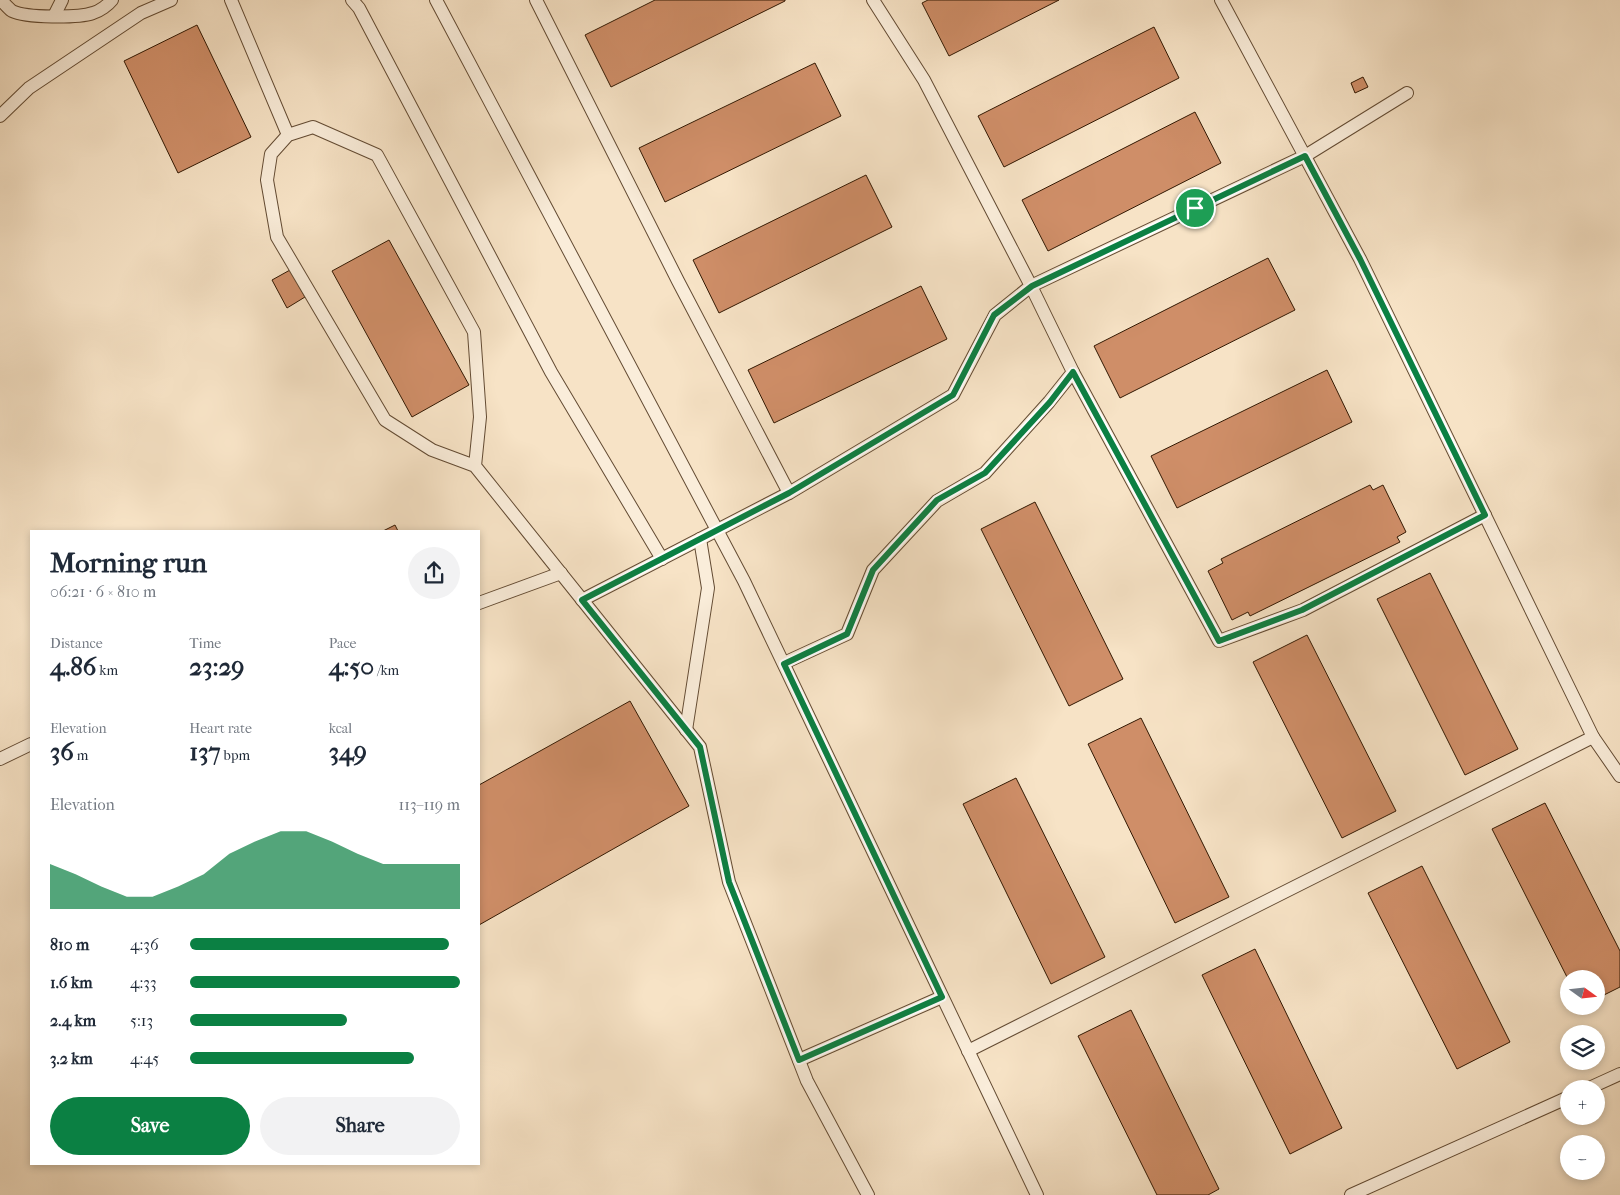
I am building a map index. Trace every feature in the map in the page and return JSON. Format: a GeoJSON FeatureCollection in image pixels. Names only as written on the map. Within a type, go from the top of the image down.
{"type":"FeatureCollection","features":[{"type":"Feature","properties":{"kind":"lane"},"geometry":{"type":"LineString","coordinates":[[1,0],[12,10],[26,14],[54,16],[93,14],[108,5],[112,0]]}},
{"type":"Feature","properties":{"kind":"lane"},"geometry":{"type":"LineString","coordinates":[[54,16],[62,0]]}},
{"type":"Feature","properties":{"kind":"lane"},"geometry":{"type":"LineString","coordinates":[[0,116],[29,88],[142,14],[171,0]]}},
{"type":"Feature","properties":{"kind":"lane"},"geometry":{"type":"LineString","coordinates":[[230,0],[288,134]]}},
{"type":"Feature","properties":{"kind":"lane"},"geometry":{"type":"LineString","coordinates":[[352,0],[364,17],[551,372],[662,559]]}},
{"type":"Feature","properties":{"kind":"lane"},"geometry":{"type":"LineString","coordinates":[[436,0],[744,581],[1037,1195]]}},
{"type":"Feature","properties":{"kind":"lane"},"geometry":{"type":"LineString","coordinates":[[536,0],[678,281],[789,493]]}},
{"type":"Feature","properties":{"kind":"lane"},"geometry":{"type":"LineString","coordinates":[[873,0],[924,80],[1032,286],[1073,372],[1219,641],[1302,610],[1485,515]]}},
{"type":"Feature","properties":{"kind":"lane"},"geometry":{"type":"LineString","coordinates":[[1221,0],[1360,259],[1593,737],[1620,776]]}},
{"type":"Feature","properties":{"kind":"lane"},"geometry":{"type":"LineString","coordinates":[[582,600],[789,493],[953,395],[994,315],[1032,286],[1305,156],[1407,93]]}},
{"type":"Feature","properties":{"kind":"lane"},"geometry":{"type":"LineString","coordinates":[[475,466],[480,417],[474,332],[377,154],[312,127],[288,134],[271,154],[267,180],[277,237],[385,420],[432,450],[475,466],[700,747],[729,882],[807,1081],[868,1195]]}},
{"type":"Feature","properties":{"kind":"lane"},"geometry":{"type":"LineString","coordinates":[[784,664],[847,634],[873,570],[937,500],[985,473],[1050,402],[1073,372]]}},
{"type":"Feature","properties":{"kind":"lane"},"geometry":{"type":"LineString","coordinates":[[686,730],[708,588],[700,539]]}},
{"type":"Feature","properties":{"kind":"lane"},"geometry":{"type":"LineString","coordinates":[[480,603],[561,573]]}},
{"type":"Feature","properties":{"kind":"lane"},"geometry":{"type":"LineString","coordinates":[[968,1051],[1593,737]]}},
{"type":"Feature","properties":{"kind":"lane"},"geometry":{"type":"LineString","coordinates":[[0,759],[30,744]]}},
{"type":"Feature","properties":{"kind":"lane"},"geometry":{"type":"LineString","coordinates":[[799,1060],[942,997]]}},
{"type":"Feature","properties":{"kind":"lane"},"geometry":{"type":"LineString","coordinates":[[1605,1081],[1620,1074]]}},
{"type":"Feature","properties":{"kind":"lane"},"geometry":{"type":"LineString","coordinates":[[1352,1195],[1560,1101]]}},
{"type":"Feature","properties":{"kind":"building"},"geometry":{"type":"Polygon","coordinates":[[[655,0],[785,1],[611,87],[585,35],[655,0]]]}},
{"type":"Feature","properties":{"kind":"building"},"geometry":{"type":"Polygon","coordinates":[[[928,0],[1059,0],[949,56],[922,3],[928,0]]]}},
{"type":"Feature","properties":{"kind":"building"},"geometry":{"type":"Polygon","coordinates":[[[197,25],[251,137],[178,173],[124,61],[197,25]]]}},
{"type":"Feature","properties":{"kind":"building"},"geometry":{"type":"Polygon","coordinates":[[[1154,27],[1179,78],[1004,167],[978,116],[1154,27]]]}},
{"type":"Feature","properties":{"kind":"building"},"geometry":{"type":"Polygon","coordinates":[[[815,63],[841,116],[665,202],[639,148],[815,63]]]}},
{"type":"Feature","properties":{"kind":"building"},"geometry":{"type":"Polygon","coordinates":[[[1363,77],[1368,87],[1355,93],[1351,83],[1363,77]]]}},
{"type":"Feature","properties":{"kind":"building"},"geometry":{"type":"Polygon","coordinates":[[[1195,112],[1221,163],[1048,251],[1022,200],[1195,112]]]}},
{"type":"Feature","properties":{"kind":"building"},"geometry":{"type":"Polygon","coordinates":[[[866,175],[892,227],[719,313],[693,260],[866,175]]]}},
{"type":"Feature","properties":{"kind":"building"},"geometry":{"type":"Polygon","coordinates":[[[389,240],[469,385],[412,417],[332,271],[389,240]]]}},
{"type":"Feature","properties":{"kind":"building"},"geometry":{"type":"Polygon","coordinates":[[[1268,258],[1295,310],[1120,398],[1094,346],[1268,258]]]}},
{"type":"Feature","properties":{"kind":"building"},"geometry":{"type":"Polygon","coordinates":[[[290,270],[305,297],[287,308],[272,280],[290,270]]]}},
{"type":"Feature","properties":{"kind":"building"},"geometry":{"type":"Polygon","coordinates":[[[921,286],[947,339],[774,423],[748,370],[921,286]]]}},
{"type":"Feature","properties":{"kind":"building"},"geometry":{"type":"Polygon","coordinates":[[[1327,370],[1352,422],[1177,508],[1151,456],[1327,370]]]}},
{"type":"Feature","properties":{"kind":"building"},"geometry":{"type":"Polygon","coordinates":[[[1370,485],[1373,490],[1383,485],[1406,532],[1397,537],[1400,542],[1250,616],[1248,612],[1232,620],[1208,571],[1223,563],[1221,559],[1370,485]]]}},
{"type":"Feature","properties":{"kind":"building"},"geometry":{"type":"Polygon","coordinates":[[[1035,502],[1123,679],[1069,706],[981,529],[1035,502]]]}},
{"type":"Feature","properties":{"kind":"building"},"geometry":{"type":"Polygon","coordinates":[[[395,525],[398,530],[385,530],[395,525]]]}},
{"type":"Feature","properties":{"kind":"building"},"geometry":{"type":"Polygon","coordinates":[[[1430,573],[1518,749],[1465,775],[1377,599],[1430,573]]]}},
{"type":"Feature","properties":{"kind":"building"},"geometry":{"type":"Polygon","coordinates":[[[1307,635],[1396,811],[1342,838],[1253,662],[1307,635]]]}},
{"type":"Feature","properties":{"kind":"building"},"geometry":{"type":"Polygon","coordinates":[[[630,701],[689,806],[480,924],[480,784],[630,701]]]}},
{"type":"Feature","properties":{"kind":"building"},"geometry":{"type":"Polygon","coordinates":[[[1141,718],[1229,897],[1175,923],[1088,744],[1141,718]]]}},
{"type":"Feature","properties":{"kind":"building"},"geometry":{"type":"Polygon","coordinates":[[[1016,778],[1105,957],[1051,984],[963,804],[1016,778]]]}},
{"type":"Feature","properties":{"kind":"building"},"geometry":{"type":"Polygon","coordinates":[[[1545,803],[1620,951],[1620,987],[1605,994],[1605,970],[1563,970],[1492,829],[1545,803]]]}},
{"type":"Feature","properties":{"kind":"building"},"geometry":{"type":"Polygon","coordinates":[[[1422,866],[1510,1042],[1457,1069],[1368,893],[1422,866]]]}},
{"type":"Feature","properties":{"kind":"building"},"geometry":{"type":"Polygon","coordinates":[[[1255,949],[1342,1128],[1290,1154],[1202,975],[1255,949]]]}},
{"type":"Feature","properties":{"kind":"building"},"geometry":{"type":"Polygon","coordinates":[[[1131,1010],[1219,1189],[1208,1195],[1157,1195],[1078,1036],[1131,1010]]]}},
{"type":"Feature","properties":{"kind":"route"},"geometry":{"type":"LineString","coordinates":[[1305,156],[1360,259],[1485,515],[1302,610],[1219,641],[1073,372],[1050,402],[985,473],[937,500],[873,570],[847,634],[784,664],[942,997],[799,1060],[729,882],[700,747],[582,600],[789,493],[953,395],[994,315],[1032,286],[1195,208],[1305,156]]}}]}
